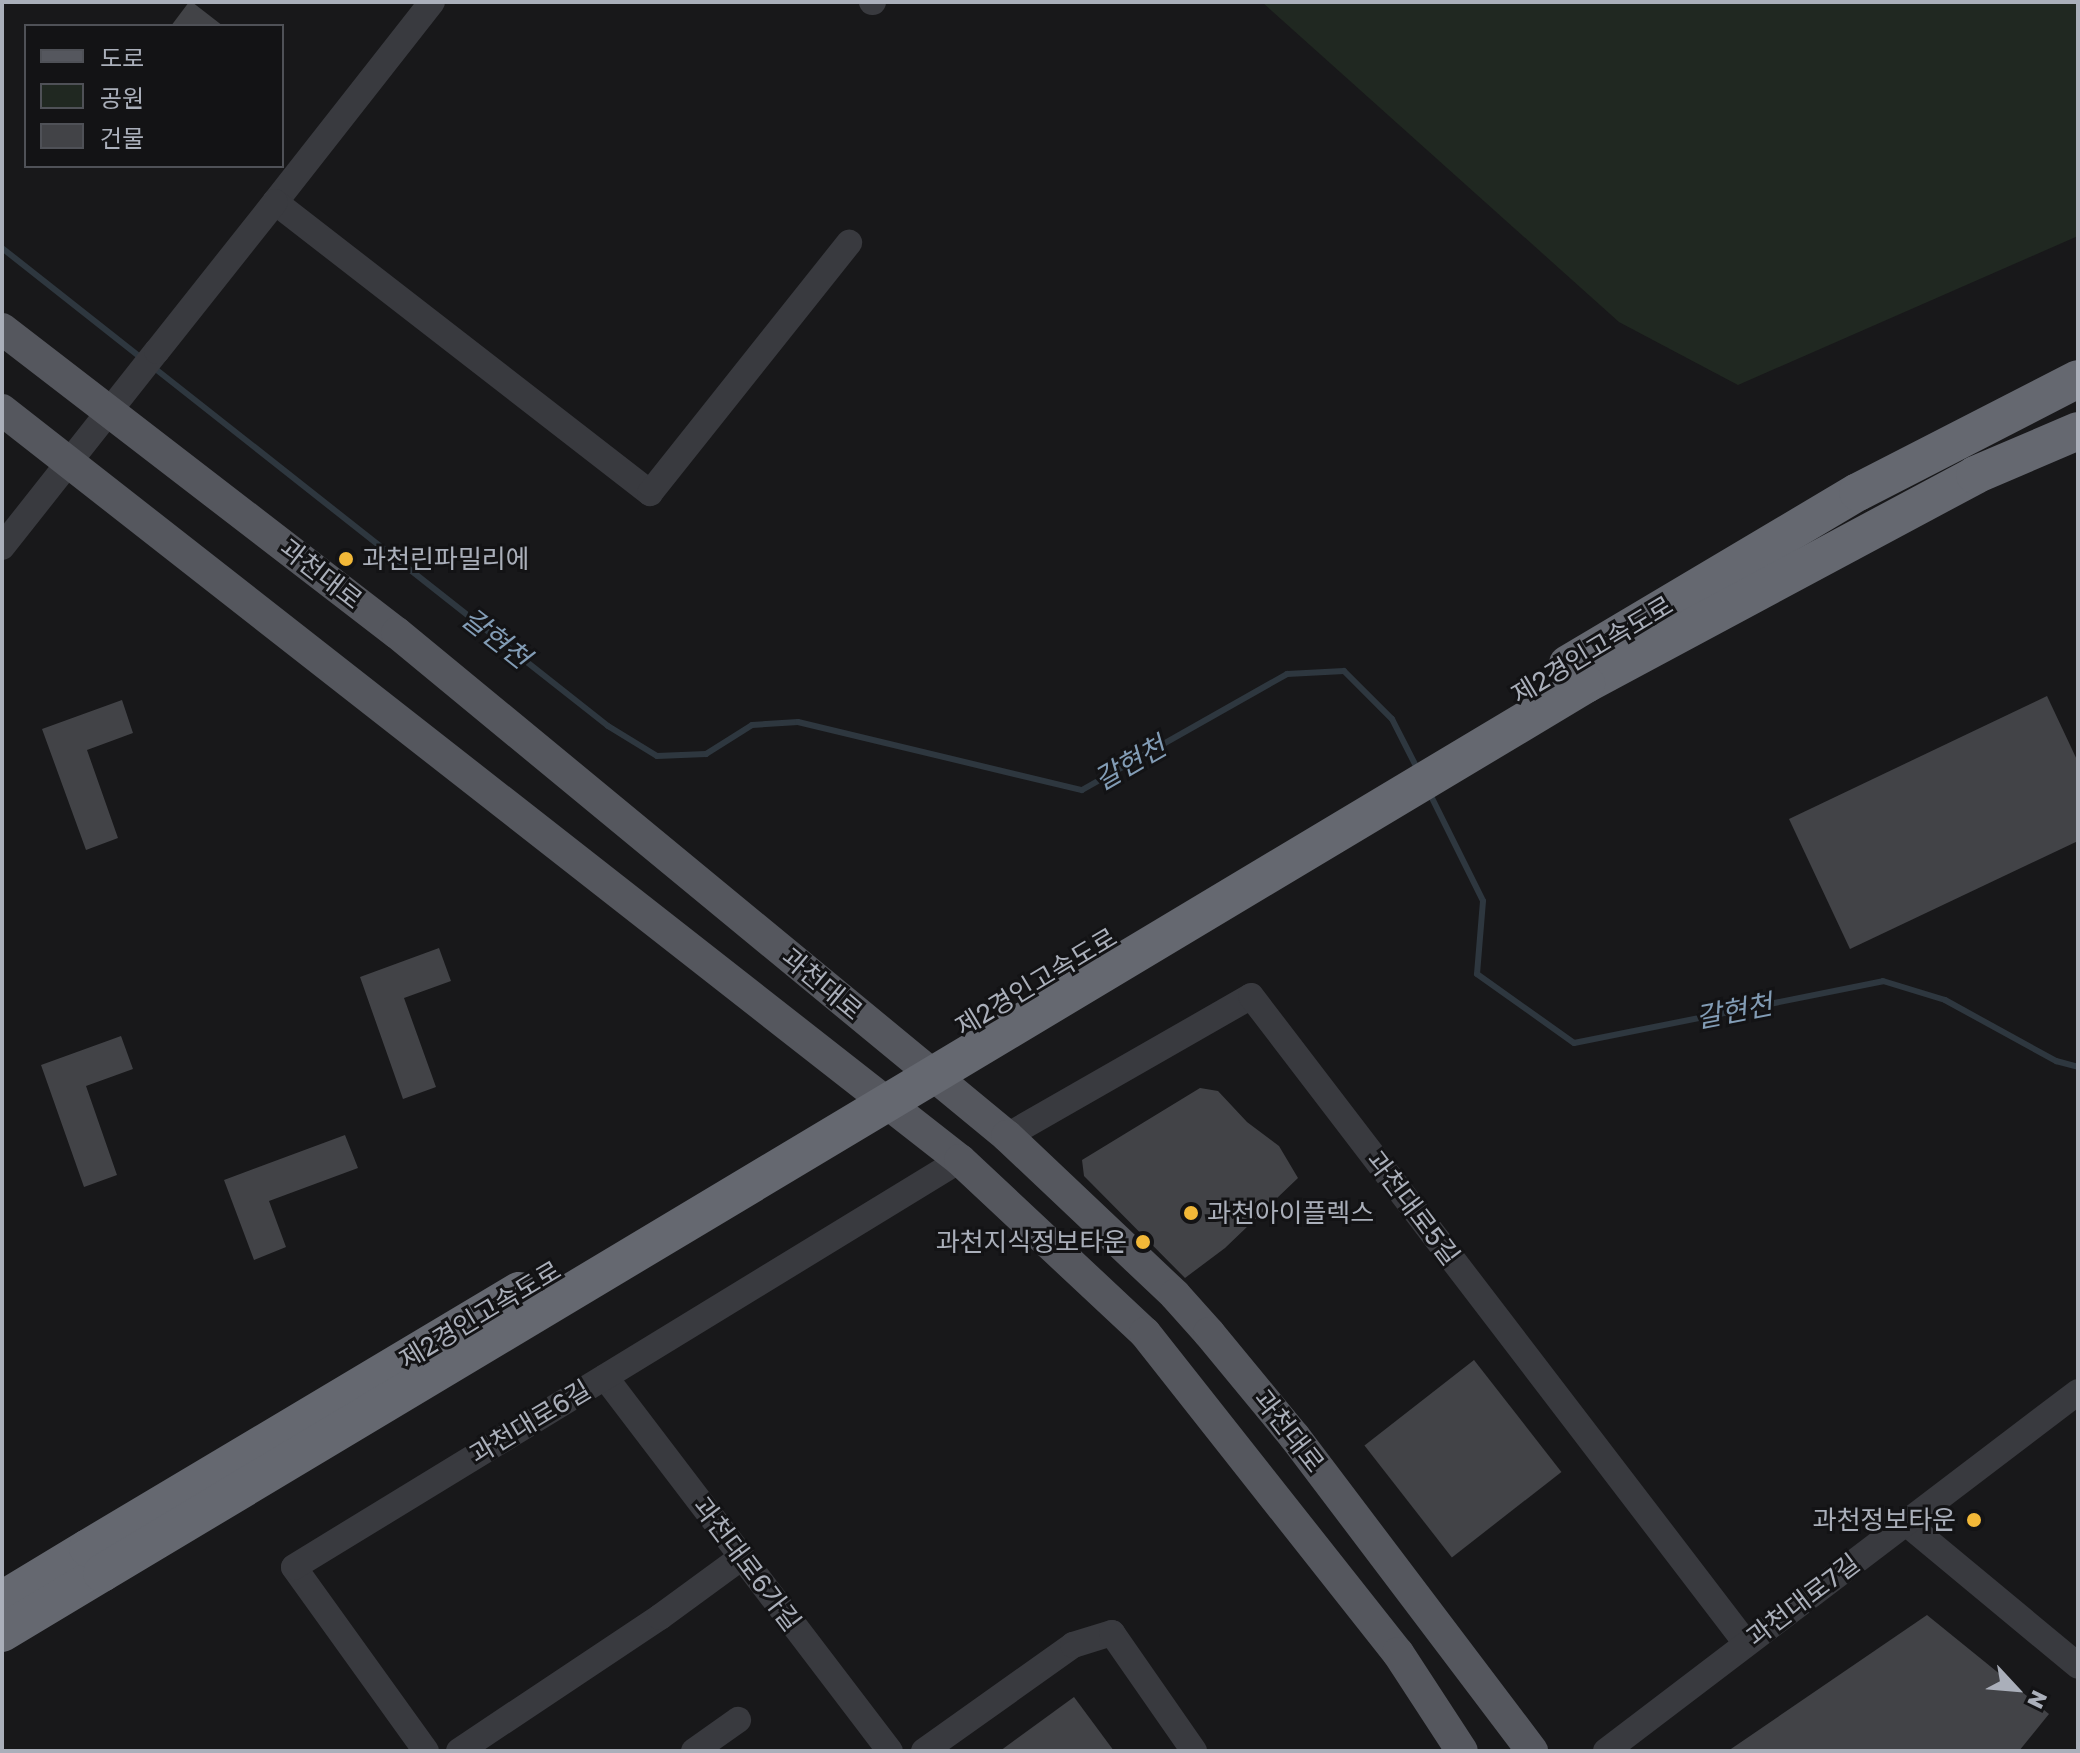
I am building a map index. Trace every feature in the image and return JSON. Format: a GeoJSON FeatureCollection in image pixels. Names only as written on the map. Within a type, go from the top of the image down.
{"type":"FeatureCollection","features":[{"type":"Feature","properties":{"kind":"highway","name":"제2경인고속도로"},"geometry":{"type":"LineString","coordinates":[[2,1633],[95,1561],[1577,674],[1858,492],[2078,379]]}},
{"type":"Feature","properties":{"kind":"highway","name":"제2경인고속도로"},"geometry":{"type":"LineString","coordinates":[[1577,674],[1975,475],[2078,431]]}},
{"type":"Feature","properties":{"kind":"highway","name":"제2경인고속도로"},"geometry":{"type":"LineString","coordinates":[[2,1600],[95,1561]]}},
{"type":"Feature","properties":{"kind":"main road","name":"과천대로"},"geometry":{"type":"LineString","coordinates":[[2,329],[397,633],[1007,1136],[1175,1295],[1209,1333],[1294,1436],[1532,1751]]}},
{"type":"Feature","properties":{"kind":"main road","name":"과천대로"},"geometry":{"type":"LineString","coordinates":[[2,410],[960,1160],[1145,1333],[1398,1653],[1462,1751]]}},
{"type":"Feature","properties":{"kind":"street"},"geometry":{"type":"LineString","coordinates":[[2,547],[432,2]]}},
{"type":"Feature","properties":{"kind":"street"},"geometry":{"type":"LineString","coordinates":[[275,202],[650,493],[849,243]]}},
{"type":"Feature","properties":{"kind":"street","name":"과천대로5길"},"geometry":{"type":"LineString","coordinates":[[1007,1136],[1251,996],[1746,1643]]}},
{"type":"Feature","properties":{"kind":"street","name":"과천대로6길"},"geometry":{"type":"LineString","coordinates":[[426,1751],[294,1567],[960,1160]]}},
{"type":"Feature","properties":{"kind":"street","name":"과천대로6가길"},"geometry":{"type":"LineString","coordinates":[[605,1377],[890,1751]]}},
{"type":"Feature","properties":{"kind":"street","name":"과천대로7길"},"geometry":{"type":"LineString","coordinates":[[1606,1751],[2078,1392]]}},
{"type":"Feature","properties":{"kind":"street"},"geometry":{"type":"LineString","coordinates":[[1906,1523],[2078,1666]]}},
{"type":"Feature","properties":{"kind":"street"},"geometry":{"type":"LineString","coordinates":[[459,1751],[660,1617],[742,1557]]}},
{"type":"Feature","properties":{"kind":"street"},"geometry":{"type":"LineString","coordinates":[[924,1751],[1073,1645],[1112,1633],[1194,1751]]}},
{"type":"Feature","properties":{"kind":"street"},"geometry":{"type":"LineString","coordinates":[[694,1751],[738,1720]]}},
{"type":"Feature","properties":{"kind":"green space"},"geometry":{"type":"Polygon","coordinates":[[[1262,2],[2078,2],[2078,236],[1738,385],[1619,322],[1262,2]]]}},
{"type":"Feature","properties":{"kind":"building"},"geometry":{"type":"Polygon","coordinates":[[[192,2],[220,24],[172,24],[192,2]]]}},
{"type":"Feature","properties":{"kind":"building"},"geometry":{"type":"Polygon","coordinates":[[[2047,696],[2078,762],[2078,841],[1850,949],[1789,819],[2047,696]]]}},
{"type":"Feature","properties":{"kind":"building"},"geometry":{"type":"Polygon","coordinates":[[[122,700],[133,733],[87,750],[118,838],[86,850],[42,729],[122,700]]]}},
{"type":"Feature","properties":{"kind":"building"},"geometry":{"type":"Polygon","coordinates":[[[439,948],[451,981],[404,998],[436,1087],[403,1099],[360,977],[439,948]]]}},
{"type":"Feature","properties":{"kind":"building"},"geometry":{"type":"Polygon","coordinates":[[[121,1036],[133,1069],[86,1086],[117,1175],[84,1187],[41,1065],[121,1036]]]}},
{"type":"Feature","properties":{"kind":"building","name":"과천아이플렉스"},"geometry":{"type":"Polygon","coordinates":[[[1200,1088],[1218,1091],[1247,1122],[1279,1146],[1298,1178],[1225,1248],[1185,1278],[1084,1176],[1082,1160],[1200,1088]]]}},
{"type":"Feature","properties":{"kind":"building"},"geometry":{"type":"Polygon","coordinates":[[[345,1135],[358,1168],[269,1201],[286,1247],[254,1260],[224,1180],[345,1135]]]}},
{"type":"Feature","properties":{"kind":"building"},"geometry":{"type":"Polygon","coordinates":[[[1474,1360],[1561,1472],[1452,1557],[1364,1446],[1474,1360]]]}},
{"type":"Feature","properties":{"kind":"building"},"geometry":{"type":"Polygon","coordinates":[[[1927,1615],[2049,1714],[2019,1751],[1728,1751],[1927,1615]]]}},
{"type":"Feature","properties":{"kind":"building"},"geometry":{"type":"Polygon","coordinates":[[[1074,1697],[1114,1751],[1000,1751],[1074,1697]]]}},
{"type":"Feature","properties":{"kind":"waterway","name":"갈현천"},"geometry":{"type":"LineString","coordinates":[[2,248],[144,360]]}},
{"type":"Feature","properties":{"kind":"waterway","name":"갈현천"},"geometry":{"type":"LineString","coordinates":[[153,367],[608,726],[657,756],[706,754],[752,725],[798,722],[1082,790],[1287,674],[1344,671],[1392,719],[1418,770]]}},
{"type":"Feature","properties":{"kind":"waterway","name":"갈현천"},"geometry":{"type":"LineString","coordinates":[[1430,794],[1483,901],[1477,974],[1574,1043],[1883,981],[1945,1000],[2056,1061],[2078,1067]]}},
{"type":"Feature","properties":{"kind":"place","name":"과천린파밀리에"},"geometry":{"type":"Point","coordinates":[346,559]}},
{"type":"Feature","properties":{"kind":"place","name":"과천아이플렉스"},"geometry":{"type":"Point","coordinates":[1191,1213]}},
{"type":"Feature","properties":{"kind":"place","name":"과천지식정보타운"},"geometry":{"type":"Point","coordinates":[1143,1242]}},
{"type":"Feature","properties":{"kind":"place","name":"과천정보타운"},"geometry":{"type":"Point","coordinates":[1974,1520]}}]}
